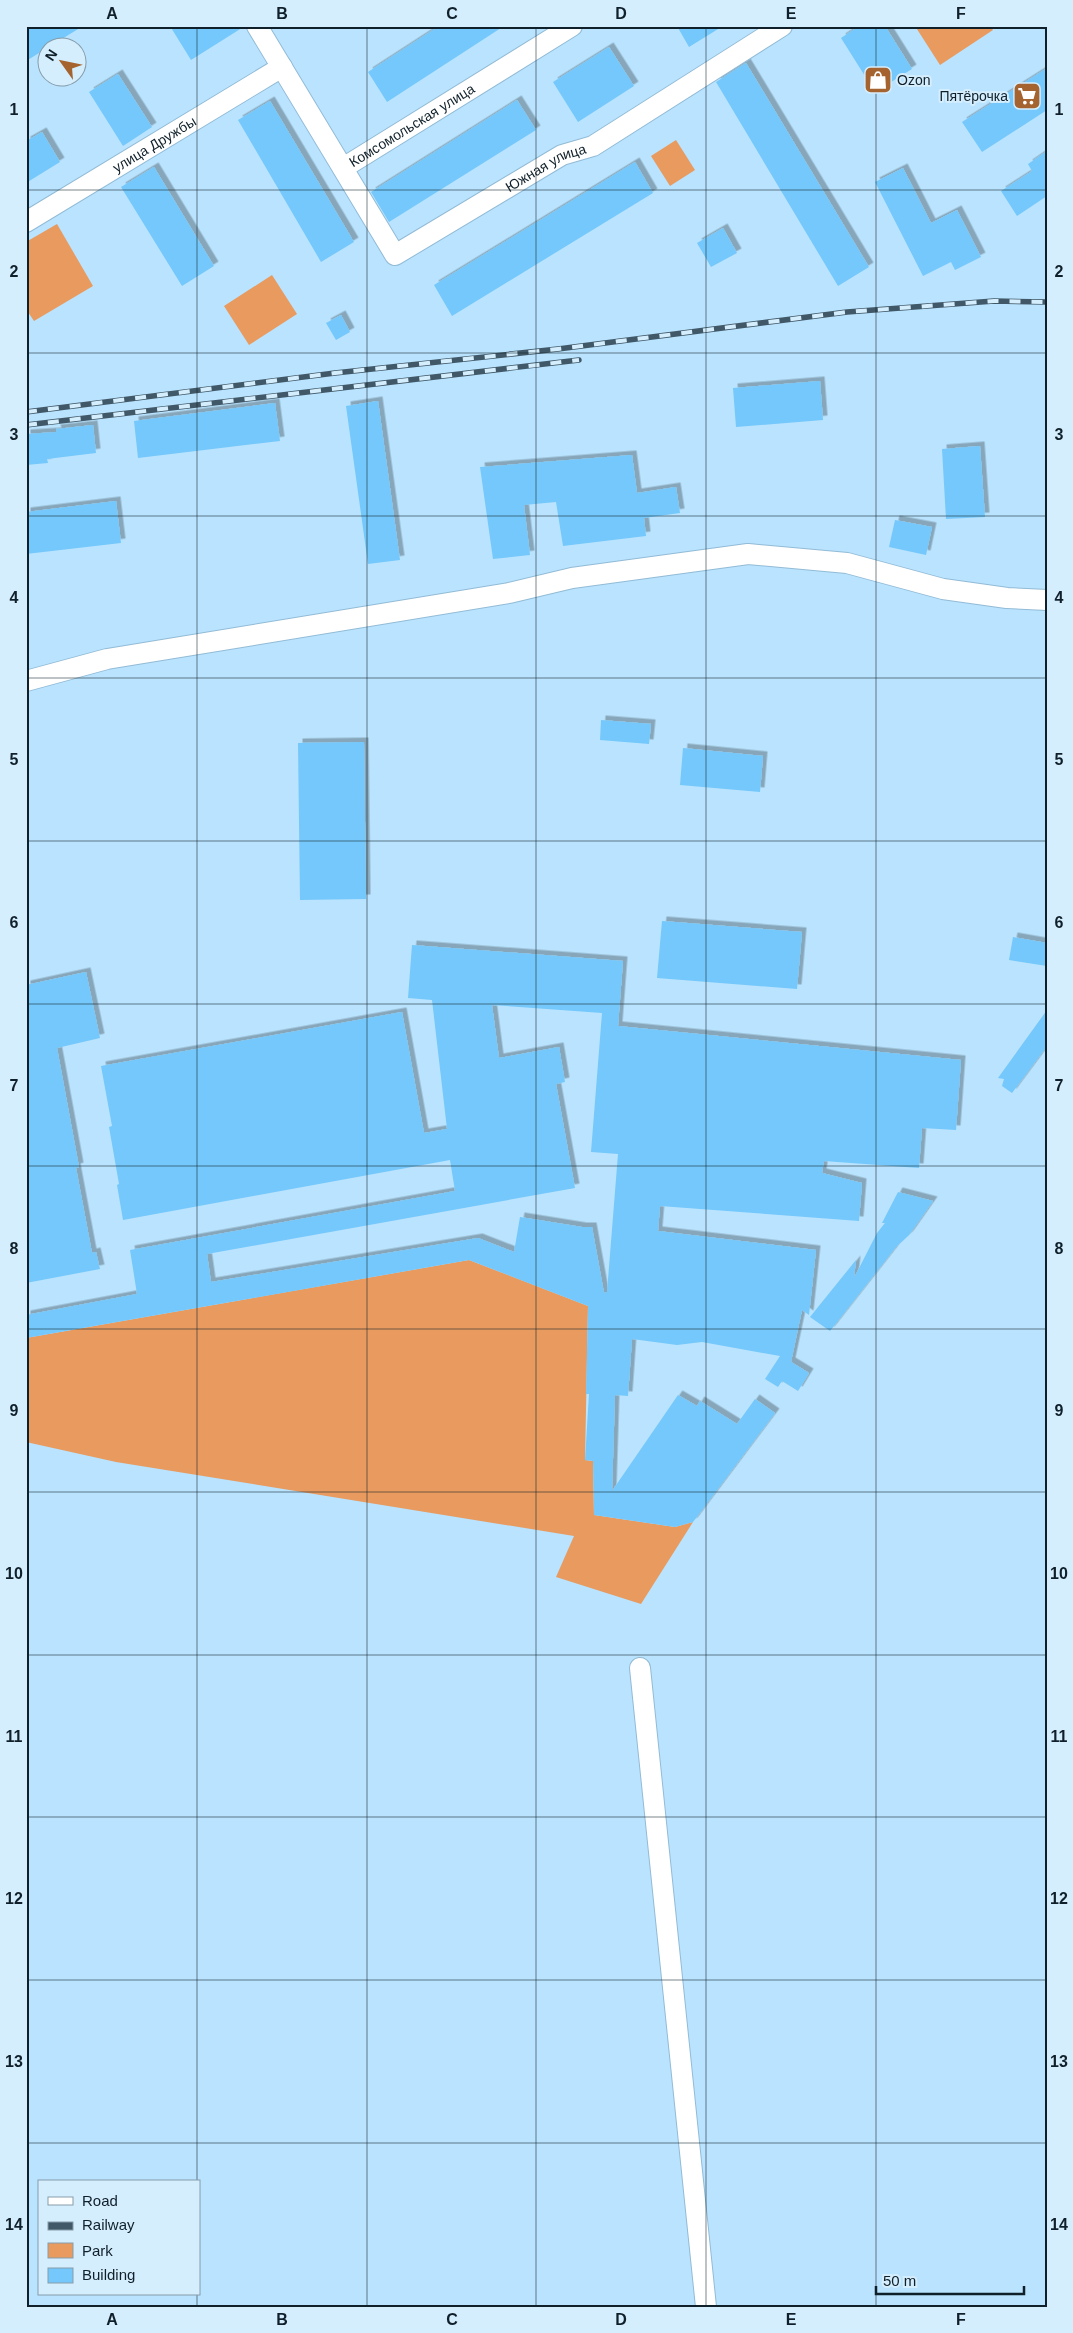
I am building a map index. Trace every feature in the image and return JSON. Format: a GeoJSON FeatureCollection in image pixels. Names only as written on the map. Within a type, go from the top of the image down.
{"type":"FeatureCollection","features":[{"type":"Feature","properties":{"kind":"street","name":"Комсомольская улица"},"geometry":{"type":"LineString","coordinates":[[257,26],[343,168],[572,26]]}},
{"type":"Feature","properties":{"kind":"street","name":"Южная улица"},"geometry":{"type":"LineString","coordinates":[[343,168],[395,255],[562,155],[592,146],[782,26]]}},
{"type":"Feature","properties":{"kind":"street","name":"улица Дружбы"},"geometry":{"type":"LineString","coordinates":[[26,222],[282,67]]}},
{"type":"Feature","properties":{"kind":"street"},"geometry":{"type":"LineString","coordinates":[[26,681],[106,659],[509,593],[572,578],[748,554],[848,563],[943,590],[1007,598],[1047,600]]}},
{"type":"Feature","properties":{"kind":"street"},"geometry":{"type":"LineString","coordinates":[[640,1668],[706,2307]]}},
{"type":"Feature","properties":{"kind":"green space"},"geometry":{"type":"Polygon","coordinates":[[[915,26],[990,26],[993,30],[940,65],[915,26]]]}},
{"type":"Feature","properties":{"kind":"green space"},"geometry":{"type":"Polygon","coordinates":[[[676,140],[695,170],[670,186],[651,156],[676,140]]]}},
{"type":"Feature","properties":{"kind":"green space"},"geometry":{"type":"Polygon","coordinates":[[[57,224],[93,286],[34,321],[26,309],[26,242],[57,224]]]}},
{"type":"Feature","properties":{"kind":"green space"},"geometry":{"type":"Polygon","coordinates":[[[272,275],[297,314],[249,345],[224,306],[272,275]]]}},
{"type":"Feature","properties":{"kind":"green space"},"geometry":{"type":"Polygon","coordinates":[[[469,1260],[588,1306],[585,1460],[593,1461],[594,1515],[675,1527],[693,1522],[641,1604],[556,1577],[574,1536],[116,1462],[26,1442],[26,1338],[469,1260]]]}},
{"type":"Feature","properties":{"kind":"building"},"geometry":{"type":"Polygon","coordinates":[[[26,26],[83,26],[63,38],[38,38],[38,54],[26,61],[26,26]]]}},
{"type":"Feature","properties":{"kind":"building"},"geometry":{"type":"Polygon","coordinates":[[[170,26],[245,26],[191,60],[170,26]]]}},
{"type":"Feature","properties":{"kind":"building"},"geometry":{"type":"Polygon","coordinates":[[[439,26],[504,26],[387,102],[368,72],[439,26]]]}},
{"type":"Feature","properties":{"kind":"building"},"geometry":{"type":"Polygon","coordinates":[[[677,26],[723,26],[689,47],[677,26]]]}},
{"type":"Feature","properties":{"kind":"building"},"geometry":{"type":"Polygon","coordinates":[[[859,26],[885,26],[912,69],[875,92],[841,38],[859,26]]]}},
{"type":"Feature","properties":{"kind":"building"},"geometry":{"type":"Polygon","coordinates":[[[609,47],[634,86],[578,122],[553,82],[609,47]]]}},
{"type":"Feature","properties":{"kind":"building"},"geometry":{"type":"Polygon","coordinates":[[[746,63],[869,267],[838,286],[716,82],[746,63]]]}},
{"type":"Feature","properties":{"kind":"building"},"geometry":{"type":"Polygon","coordinates":[[[1047,68],[1047,110],[982,152],[962,122],[1047,68]]]}},
{"type":"Feature","properties":{"kind":"building"},"geometry":{"type":"Polygon","coordinates":[[[118,74],[152,127],[123,146],[89,92],[118,74]]]}},
{"type":"Feature","properties":{"kind":"building"},"geometry":{"type":"Polygon","coordinates":[[[517,100],[536,130],[389,222],[371,192],[517,100]]]}},
{"type":"Feature","properties":{"kind":"building"},"geometry":{"type":"Polygon","coordinates":[[[270,101],[354,242],[321,262],[238,120],[270,101]]]}},
{"type":"Feature","properties":{"kind":"building"},"geometry":{"type":"Polygon","coordinates":[[[42,132],[60,162],[26,183],[26,141],[42,132]]]}},
{"type":"Feature","properties":{"kind":"building"},"geometry":{"type":"Polygon","coordinates":[[[1047,151],[1047,196],[1017,216],[1001,191],[1032,171],[1028,164],[1047,151]]]}},
{"type":"Feature","properties":{"kind":"building"},"geometry":{"type":"Polygon","coordinates":[[[635,162],[653,193],[452,316],[434,285],[635,162]]]}},
{"type":"Feature","properties":{"kind":"building"},"geometry":{"type":"Polygon","coordinates":[[[154,167],[214,266],[182,286],[121,187],[154,167]]]}},
{"type":"Feature","properties":{"kind":"building"},"geometry":{"type":"Polygon","coordinates":[[[903,168],[931,223],[957,210],[981,257],[955,270],[951,262],[923,276],[875,182],[903,168]]]}},
{"type":"Feature","properties":{"kind":"building"},"geometry":{"type":"Polygon","coordinates":[[[723,228],[737,253],[711,267],[697,243],[723,228]]]}},
{"type":"Feature","properties":{"kind":"building"},"geometry":{"type":"Polygon","coordinates":[[[341,315],[350,332],[336,340],[326,323],[341,315]]]}},
{"type":"Feature","properties":{"kind":"building"},"geometry":{"type":"Polygon","coordinates":[[[820,381],[823,420],[736,427],[733,388],[820,381]]]}},
{"type":"Feature","properties":{"kind":"building"},"geometry":{"type":"Polygon","coordinates":[[[378,401],[400,560],[368,564],[346,406],[378,401]]]}},
{"type":"Feature","properties":{"kind":"building"},"geometry":{"type":"Polygon","coordinates":[[[275,403],[280,441],[138,458],[134,421],[275,403]]]}},
{"type":"Feature","properties":{"kind":"building"},"geometry":{"type":"Polygon","coordinates":[[[93,425],[96,453],[47,459],[48,463],[26,465],[26,434],[57,432],[56,429],[93,425]]]}},
{"type":"Feature","properties":{"kind":"building"},"geometry":{"type":"Polygon","coordinates":[[[980,446],[985,517],[946,519],[942,449],[980,446]]]}},
{"type":"Feature","properties":{"kind":"building"},"geometry":{"type":"Polygon","coordinates":[[[632,455],[637,493],[676,487],[680,513],[644,518],[646,536],[563,546],[556,502],[524,505],[530,555],[493,559],[480,467],[632,455]]]}},
{"type":"Feature","properties":{"kind":"building"},"geometry":{"type":"Polygon","coordinates":[[[116,501],[121,543],[26,554],[26,512],[116,501]]]}},
{"type":"Feature","properties":{"kind":"building"},"geometry":{"type":"Polygon","coordinates":[[[895,520],[932,527],[926,555],[889,547],[895,520]]]}},
{"type":"Feature","properties":{"kind":"building"},"geometry":{"type":"Polygon","coordinates":[[[601,720],[651,724],[649,744],[600,740],[601,720]]]}},
{"type":"Feature","properties":{"kind":"building"},"geometry":{"type":"Polygon","coordinates":[[[364,742],[366,899],[300,900],[298,743],[364,742]]]}},
{"type":"Feature","properties":{"kind":"building"},"geometry":{"type":"Polygon","coordinates":[[[683,748],[763,756],[760,792],[680,785],[683,748]]]}},
{"type":"Feature","properties":{"kind":"building"},"geometry":{"type":"Polygon","coordinates":[[[662,921],[802,932],[797,989],[657,978],[662,921]]]}},
{"type":"Feature","properties":{"kind":"building"},"geometry":{"type":"Polygon","coordinates":[[[1013,937],[1047,943],[1047,966],[1009,960],[1013,937]]]}},
{"type":"Feature","properties":{"kind":"building"},"geometry":{"type":"Polygon","coordinates":[[[412,945],[623,961],[618,1026],[961,1060],[956,1130],[922,1128],[919,1168],[824,1161],[822,1173],[862,1183],[859,1221],[660,1206],[658,1231],[816,1250],[809,1315],[802,1310],[791,1362],[809,1373],[798,1391],[782,1381],[778,1387],[765,1379],[780,1356],[702,1342],[677,1345],[632,1339],[628,1396],[615,1395],[612,1491],[678,1395],[697,1406],[700,1401],[737,1424],[755,1399],[775,1413],[693,1522],[675,1527],[594,1515],[593,1461],[585,1460],[589,1394],[586,1394],[588,1306],[469,1260],[26,1338],[26,1315],[137,1294],[130,1250],[455,1191],[450,1160],[123,1220],[109,1127],[112,1126],[101,1066],[402,1012],[424,1133],[447,1129],[432,1000],[408,998],[412,945]],[[492,1005],[499,1058],[559,1047],[565,1082],[556,1084],[575,1188],[207,1254],[211,1282],[478,1238],[514,1252],[520,1217],[592,1227],[604,1293],[607,1292],[618,1154],[591,1152],[602,1013],[492,1005]]]}},
{"type":"Feature","properties":{"kind":"building"},"geometry":{"type":"Polygon","coordinates":[[[86,972],[100,1038],[57,1048],[79,1167],[76,1168],[92,1253],[96,1252],[100,1269],[26,1283],[26,985],[86,972]]]}},
{"type":"Feature","properties":{"kind":"building"},"geometry":{"type":"Polygon","coordinates":[[[1047,1010],[1047,1046],[1012,1093],[1002,1086],[1004,1079],[998,1078],[1047,1010]]]}},
{"type":"Feature","properties":{"kind":"building"},"geometry":{"type":"Polygon","coordinates":[[[898,1192],[933,1201],[909,1235],[896,1247],[830,1331],[810,1317],[856,1260],[854,1278],[877,1233],[885,1223],[882,1223],[898,1192]]]}},
{"type":"Feature","properties":{"kind":"railway"},"geometry":{"type":"LineString","coordinates":[[26,412],[335,373],[558,349],[847,312],[994,301],[1047,302]]}},
{"type":"Feature","properties":{"kind":"railway"},"geometry":{"type":"LineString","coordinates":[[26,425],[579,360]]}},
{"type":"Feature","properties":{"kind":"place","name":"Ozon"},"geometry":{"type":"Point","coordinates":[878,80]}},
{"type":"Feature","properties":{"kind":"place","name":"Пятёрочка"},"geometry":{"type":"Point","coordinates":[1027,96]}}]}
